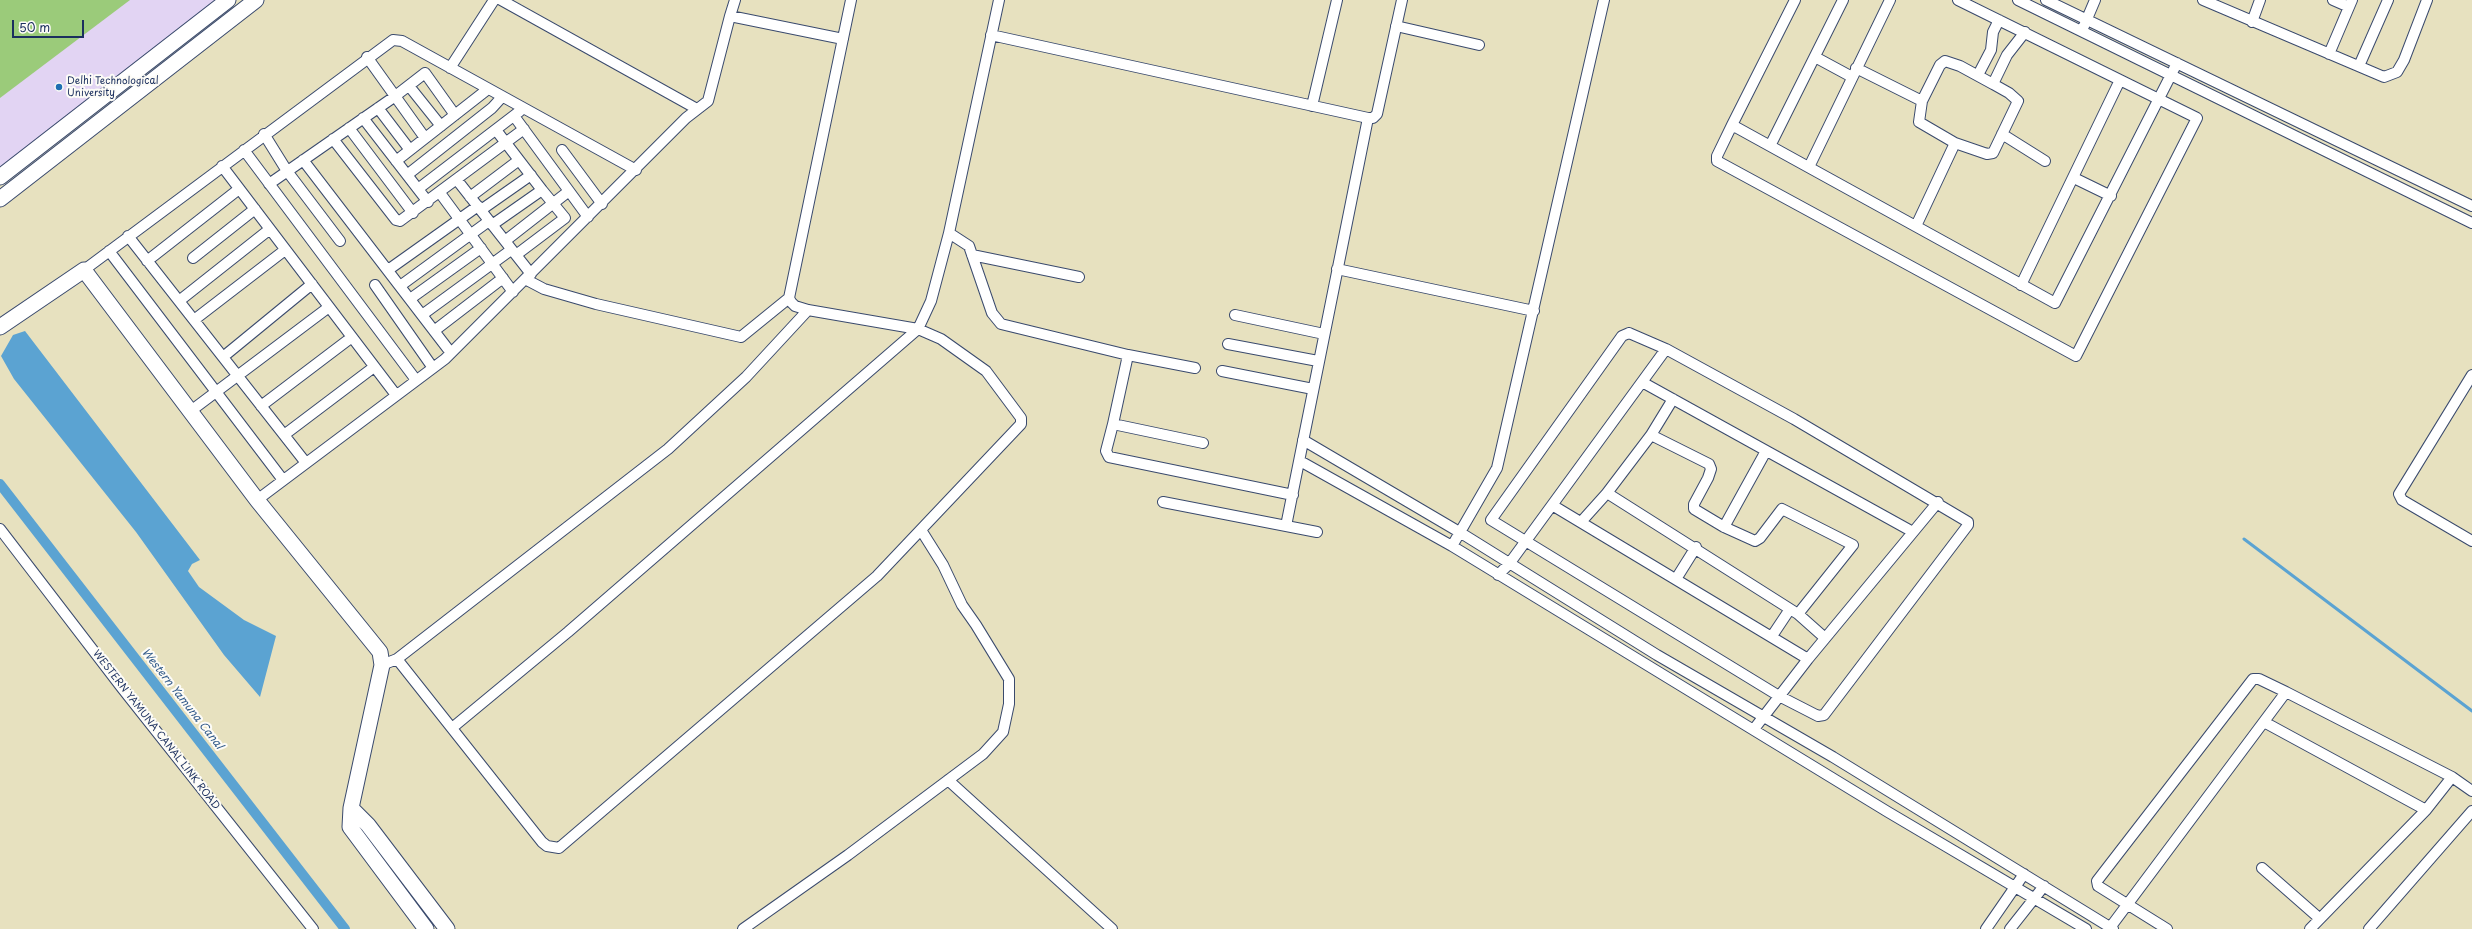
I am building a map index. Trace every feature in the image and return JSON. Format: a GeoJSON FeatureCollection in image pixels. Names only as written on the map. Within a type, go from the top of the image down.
{"type":"FeatureCollection","features":[{"type":"Feature","properties":{"kind":"street"},"geometry":{"type":"LineString","coordinates":[[0,177],[228,0]]}},
{"type":"Feature","properties":{"kind":"street"},"geometry":{"type":"LineString","coordinates":[[0,199],[256,0]]}},
{"type":"Feature","properties":{"kind":"street"},"geometry":{"type":"LineString","coordinates":[[450,68],[494,0]]}},
{"type":"Feature","properties":{"kind":"street"},"geometry":{"type":"LineString","coordinates":[[501,0],[697,109]]}},
{"type":"Feature","properties":{"kind":"street"},"geometry":{"type":"LineString","coordinates":[[257,500],[452,353],[709,98],[735,0]]}},
{"type":"Feature","properties":{"kind":"street"},"geometry":{"type":"LineString","coordinates":[[458,180],[511,249],[528,277],[544,289],[596,304],[740,337],[789,298],[851,0]]}},
{"type":"Feature","properties":{"kind":"street"},"geometry":{"type":"LineString","coordinates":[[452,728],[568,632],[918,329],[931,301],[952,234],[999,0]]}},
{"type":"Feature","properties":{"kind":"street"},"geometry":{"type":"LineString","coordinates":[[1312,106],[1337,0]]}},
{"type":"Feature","properties":{"kind":"street"},"geometry":{"type":"LineString","coordinates":[[991,35],[1312,106],[1373,118],[1377,114],[1402,0]]}},
{"type":"Feature","properties":{"kind":"street"},"geometry":{"type":"LineString","coordinates":[[1452,546],[1461,533],[1497,468],[1604,0]]}},
{"type":"Feature","properties":{"kind":"street"},"geometry":{"type":"LineString","coordinates":[[1795,0],[1717,156],[1720,164],[2076,356],[2196,120],[2159,99],[1958,0]]}},
{"type":"Feature","properties":{"kind":"street"},"geometry":{"type":"LineString","coordinates":[[1770,146],[1843,0]]}},
{"type":"Feature","properties":{"kind":"street"},"geometry":{"type":"LineString","coordinates":[[1809,166],[1890,0]]}},
{"type":"Feature","properties":{"kind":"street"},"geometry":{"type":"LineString","coordinates":[[2018,0],[2472,223]]}},
{"type":"Feature","properties":{"kind":"street"},"geometry":{"type":"LineString","coordinates":[[2046,0],[2472,206]]}},
{"type":"Feature","properties":{"kind":"street"},"geometry":{"type":"LineString","coordinates":[[2082,31],[2095,0]]}},
{"type":"Feature","properties":{"kind":"street"},"geometry":{"type":"LineString","coordinates":[[2203,0],[2384,77],[2397,72],[2427,0]]}},
{"type":"Feature","properties":{"kind":"street"},"geometry":{"type":"LineString","coordinates":[[2252,22],[2260,0]]}},
{"type":"Feature","properties":{"kind":"street"},"geometry":{"type":"LineString","coordinates":[[2329,54],[2351,4],[2333,0]]}},
{"type":"Feature","properties":{"kind":"street"},"geometry":{"type":"LineString","coordinates":[[2359,66],[2388,0]]}},
{"type":"Feature","properties":{"kind":"street"},"geometry":{"type":"LineString","coordinates":[[730,16],[843,39]]}},
{"type":"Feature","properties":{"kind":"street"},"geometry":{"type":"LineString","coordinates":[[1978,76],[1990,50],[1993,32],[1999,20]]}},
{"type":"Feature","properties":{"kind":"street"},"geometry":{"type":"LineString","coordinates":[[1396,26],[1479,45]]}},
{"type":"Feature","properties":{"kind":"street"},"geometry":{"type":"LineString","coordinates":[[1993,84],[2007,55],[2025,32]]}},
{"type":"Feature","properties":{"kind":"street"},"geometry":{"type":"LineString","coordinates":[[0,327],[84,270],[367,57],[393,40],[402,41],[636,170]]}},
{"type":"Feature","properties":{"kind":"street"},"geometry":{"type":"LineString","coordinates":[[367,57],[394,97],[425,138]]}},
{"type":"Feature","properties":{"kind":"street"},"geometry":{"type":"LineString","coordinates":[[269,184],[409,86],[425,73],[430,57]]}},
{"type":"Feature","properties":{"kind":"street"},"geometry":{"type":"LineString","coordinates":[[1815,57],[1854,72],[1922,102]]}},
{"type":"Feature","properties":{"kind":"street"},"geometry":{"type":"LineString","coordinates":[[1945,61],[1960,66],[1993,84],[2009,93],[2018,101],[2002,134],[1990,154],[1955,143],[1919,122],[1922,102],[1940,66],[1945,61]]}},
{"type":"Feature","properties":{"kind":"street"},"geometry":{"type":"LineString","coordinates":[[1732,125],[1809,166],[2053,303],[2057,302],[2177,63]]}},
{"type":"Feature","properties":{"kind":"street"},"geometry":{"type":"LineString","coordinates":[[425,73],[455,115]]}},
{"type":"Feature","properties":{"kind":"street"},"geometry":{"type":"LineString","coordinates":[[2021,284],[2074,178],[2120,80]]}},
{"type":"Feature","properties":{"kind":"street"},"geometry":{"type":"LineString","coordinates":[[409,86],[441,126]]}},
{"type":"Feature","properties":{"kind":"street"},"geometry":{"type":"LineString","coordinates":[[396,161],[488,89]]}},
{"type":"Feature","properties":{"kind":"street"},"geometry":{"type":"LineString","coordinates":[[407,175],[492,108],[502,97]]}},
{"type":"Feature","properties":{"kind":"street"},"geometry":{"type":"LineString","coordinates":[[378,108],[410,150]]}},
{"type":"Feature","properties":{"kind":"street"},"geometry":{"type":"LineString","coordinates":[[418,189],[523,109]]}},
{"type":"Feature","properties":{"kind":"street"},"geometry":{"type":"LineString","coordinates":[[514,116],[588,218]]}},
{"type":"Feature","properties":{"kind":"street"},"geometry":{"type":"LineString","coordinates":[[363,118],[428,202]]}},
{"type":"Feature","properties":{"kind":"street"},"geometry":{"type":"LineString","coordinates":[[1286,526],[1368,118]]}},
{"type":"Feature","properties":{"kind":"street"},"geometry":{"type":"LineString","coordinates":[[349,128],[413,213]]}},
{"type":"Feature","properties":{"kind":"street"},"geometry":{"type":"LineString","coordinates":[[333,139],[396,220],[401,221],[507,144],[524,129]]}},
{"type":"Feature","properties":{"kind":"street"},"geometry":{"type":"LineString","coordinates":[[496,130],[542,190],[555,204],[574,232]]}},
{"type":"Feature","properties":{"kind":"street"},"geometry":{"type":"LineString","coordinates":[[264,134],[287,171],[340,241]]}},
{"type":"Feature","properties":{"kind":"street"},"geometry":{"type":"LineString","coordinates":[[2002,134],[2045,161]]}},
{"type":"Feature","properties":{"kind":"street"},"geometry":{"type":"LineString","coordinates":[[1916,226],[1955,143]]}},
{"type":"Feature","properties":{"kind":"street"},"geometry":{"type":"LineString","coordinates":[[244,150],[416,380]]}},
{"type":"Feature","properties":{"kind":"street"},"geometry":{"type":"LineString","coordinates":[[562,150],[602,204]]}},
{"type":"Feature","properties":{"kind":"street"},"geometry":{"type":"LineString","coordinates":[[303,160],[452,353]]}},
{"type":"Feature","properties":{"kind":"street"},"geometry":{"type":"LineString","coordinates":[[470,197],[519,160]]}},
{"type":"Feature","properties":{"kind":"street"},"geometry":{"type":"LineString","coordinates":[[222,166],[396,395]]}},
{"type":"Feature","properties":{"kind":"street"},"geometry":{"type":"LineString","coordinates":[[388,270],[459,218],[479,208],[531,175]]}},
{"type":"Feature","properties":{"kind":"street"},"geometry":{"type":"LineString","coordinates":[[2074,178],[2111,196]]}},
{"type":"Feature","properties":{"kind":"street"},"geometry":{"type":"LineString","coordinates":[[147,261],[239,189]]}},
{"type":"Feature","properties":{"kind":"street"},"geometry":{"type":"LineString","coordinates":[[400,286],[471,235],[542,190]]}},
{"type":"Feature","properties":{"kind":"street"},"geometry":{"type":"LineString","coordinates":[[422,315],[511,249],[555,204],[569,192]]}},
{"type":"Feature","properties":{"kind":"street"},"geometry":{"type":"LineString","coordinates":[[440,193],[513,292]]}},
{"type":"Feature","properties":{"kind":"street"},"geometry":{"type":"LineString","coordinates":[[193,258],[255,209]]}},
{"type":"Feature","properties":{"kind":"street"},"geometry":{"type":"LineString","coordinates":[[511,249],[565,218]]}},
{"type":"Feature","properties":{"kind":"street"},"geometry":{"type":"LineString","coordinates":[[179,301],[270,229]]}},
{"type":"Feature","properties":{"kind":"street"},"geometry":{"type":"LineString","coordinates":[[952,234],[969,246],[992,313],[1001,324],[1128,355],[1195,368]]}},
{"type":"Feature","properties":{"kind":"street"},"geometry":{"type":"LineString","coordinates":[[128,236],[306,463]]}},
{"type":"Feature","properties":{"kind":"street"},"geometry":{"type":"LineString","coordinates":[[410,299],[481,248]]}},
{"type":"Feature","properties":{"kind":"street"},"geometry":{"type":"LineString","coordinates":[[194,320],[285,250]]}},
{"type":"Feature","properties":{"kind":"street"},"geometry":{"type":"LineString","coordinates":[[109,251],[283,480]]}},
{"type":"Feature","properties":{"kind":"street"},"geometry":{"type":"LineString","coordinates":[[972,255],[1078,278]]}},
{"type":"Feature","properties":{"kind":"street"},"geometry":{"type":"LineString","coordinates":[[1337,269],[1534,311]]}},
{"type":"Feature","properties":{"kind":"street"},"geometry":{"type":"LineString","coordinates":[[84,270],[192,410],[257,500],[380,652],[382,666],[350,808],[353,833],[426,929]]}},
{"type":"Feature","properties":{"kind":"street"},"geometry":{"type":"LineString","coordinates":[[434,331],[503,278]]}},
{"type":"Feature","properties":{"kind":"street"},"geometry":{"type":"LineString","coordinates":[[223,357],[312,284]]}},
{"type":"Feature","properties":{"kind":"street"},"geometry":{"type":"LineString","coordinates":[[375,285],[434,368]]}},
{"type":"Feature","properties":{"kind":"street"},"geometry":{"type":"LineString","coordinates":[[397,658],[542,842],[554,848],[560,848],[877,576],[1021,424],[1022,421],[986,371],[940,339],[918,329],[808,310],[795,306],[789,298]]}},
{"type":"Feature","properties":{"kind":"street"},"geometry":{"type":"LineString","coordinates":[[192,410],[329,307]]}},
{"type":"Feature","properties":{"kind":"street"},"geometry":{"type":"LineString","coordinates":[[382,666],[397,658],[668,449],[746,377],[808,310]]}},
{"type":"Feature","properties":{"kind":"street"},"geometry":{"type":"LineString","coordinates":[[1235,315],[1324,334]]}},
{"type":"Feature","properties":{"kind":"street"},"geometry":{"type":"LineString","coordinates":[[1629,333],[1666,349],[1938,502],[1966,519],[1968,525],[1824,716],[1818,716],[1779,696],[1492,522],[1492,517],[1622,336],[1629,333]]}},
{"type":"Feature","properties":{"kind":"street"},"geometry":{"type":"LineString","coordinates":[[261,406],[352,337]]}},
{"type":"Feature","properties":{"kind":"street"},"geometry":{"type":"LineString","coordinates":[[1228,344],[1318,361]]}},
{"type":"Feature","properties":{"kind":"street"},"geometry":{"type":"LineString","coordinates":[[1498,575],[1509,564],[1666,349]]}},
{"type":"Feature","properties":{"kind":"street"},"geometry":{"type":"LineString","coordinates":[[1128,355],[1114,424],[1106,451],[1109,457],[1293,495]]}},
{"type":"Feature","properties":{"kind":"street"},"geometry":{"type":"LineString","coordinates":[[284,435],[374,367]]}},
{"type":"Feature","properties":{"kind":"street"},"geometry":{"type":"LineString","coordinates":[[1222,371],[1313,389]]}},
{"type":"Feature","properties":{"kind":"street"},"geometry":{"type":"LineString","coordinates":[[2472,375],[2399,494],[2402,500],[2472,541]]}},
{"type":"Feature","properties":{"kind":"street"},"geometry":{"type":"LineString","coordinates":[[1642,382],[1913,532]]}},
{"type":"Feature","properties":{"kind":"street"},"geometry":{"type":"LineString","coordinates":[[1581,522],[1608,493],[1651,435],[1673,399]]}},
{"type":"Feature","properties":{"kind":"street"},"geometry":{"type":"LineString","coordinates":[[1114,424],[1203,443]]}},
{"type":"Feature","properties":{"kind":"street"},"geometry":{"type":"LineString","coordinates":[[1651,435],[1709,464],[1711,469],[1708,478],[1694,504],[1694,509],[1724,527],[1755,541],[1760,538],[1782,509],[1853,545],[1772,636]]}},
{"type":"Feature","properties":{"kind":"street"},"geometry":{"type":"LineString","coordinates":[[1303,440],[1461,533],[1509,564],[1764,717],[1834,756],[2111,928],[2127,904],[2286,692]]}},
{"type":"Feature","properties":{"kind":"street"},"geometry":{"type":"LineString","coordinates":[[1724,527],[1766,451]]}},
{"type":"Feature","properties":{"kind":"street"},"geometry":{"type":"LineString","coordinates":[[1300,461],[1452,546],[1888,812],[2086,929]]}},
{"type":"Feature","properties":{"kind":"street"},"geometry":{"type":"LineString","coordinates":[[1608,493],[1696,547],[1794,611],[1826,638]]}},
{"type":"Feature","properties":{"kind":"street"},"geometry":{"type":"LineString","coordinates":[[1163,502],[1317,532]]}},
{"type":"Feature","properties":{"kind":"street"},"geometry":{"type":"LineString","coordinates":[[1754,729],[1808,659],[1938,502]]}},
{"type":"Feature","properties":{"kind":"street"},"geometry":{"type":"LineString","coordinates":[[1552,505],[1808,659]]}},
{"type":"Feature","properties":{"kind":"street","name":"WESTERN YAMUNA CANAL LINK ROAD"},"geometry":{"type":"LineString","coordinates":[[0,529],[122,688],[314,929]]}},
{"type":"Feature","properties":{"kind":"street"},"geometry":{"type":"LineString","coordinates":[[743,929],[848,855],[983,754],[999,739],[1007,720],[1010,684],[980,631],[962,605],[943,565],[921,530]]}},
{"type":"Feature","properties":{"kind":"street"},"geometry":{"type":"LineString","coordinates":[[1676,579],[1696,547]]}},
{"type":"Feature","properties":{"kind":"street"},"geometry":{"type":"LineString","coordinates":[[2167,929],[2098,886],[2097,881],[2250,681],[2259,679],[2286,692],[2452,777],[2472,791]]}},
{"type":"Feature","properties":{"kind":"street"},"geometry":{"type":"LineString","coordinates":[[2264,722],[2426,810]]}},
{"type":"Feature","properties":{"kind":"street"},"geometry":{"type":"LineString","coordinates":[[2310,929],[2319,918],[2426,810],[2452,777]]}},
{"type":"Feature","properties":{"kind":"street"},"geometry":{"type":"LineString","coordinates":[[948,780],[1112,929]]}},
{"type":"Feature","properties":{"kind":"street"},"geometry":{"type":"LineString","coordinates":[[350,808],[368,825],[447,929]]}},
{"type":"Feature","properties":{"kind":"street"},"geometry":{"type":"LineString","coordinates":[[2369,929],[2472,811]]}},
{"type":"Feature","properties":{"kind":"street"},"geometry":{"type":"LineString","coordinates":[[2262,868],[2319,918]]}},
{"type":"Feature","properties":{"kind":"street"},"geometry":{"type":"LineString","coordinates":[[1986,929],[2024,874]]}},
{"type":"Feature","properties":{"kind":"street"},"geometry":{"type":"LineString","coordinates":[[2010,929],[2044,886]]}},
{"type":"Feature","properties":{"kind":"shaded area","name":"Delhi Technological University"},"geometry":{"type":"Polygon","coordinates":[[[0,0],[235,0],[0,173],[0,0]]]}},
{"type":"Feature","properties":{"kind":"green space"},"geometry":{"type":"Polygon","coordinates":[[[0,0],[130,0],[0,98],[0,0]]]}},
{"type":"Feature","properties":{"kind":"water"},"geometry":{"type":"Polygon","coordinates":[[[25,331],[200,560],[192,564],[188,571],[199,587],[244,620],[276,636],[260,697],[224,655],[136,532],[14,379],[1,356],[13,335],[25,331]]]}},
{"type":"Feature","properties":{"kind":"waterway","name":"Western Yamuna Canal"},"geometry":{"type":"LineString","coordinates":[[0,484],[345,929]]}},
{"type":"Feature","properties":{"kind":"waterway"},"geometry":{"type":"LineString","coordinates":[[2244,539],[2472,711]]}},
{"type":"Feature","properties":{"kind":"place","name":"Delhi Technological University"},"geometry":{"type":"Point","coordinates":[59,87]}}]}
